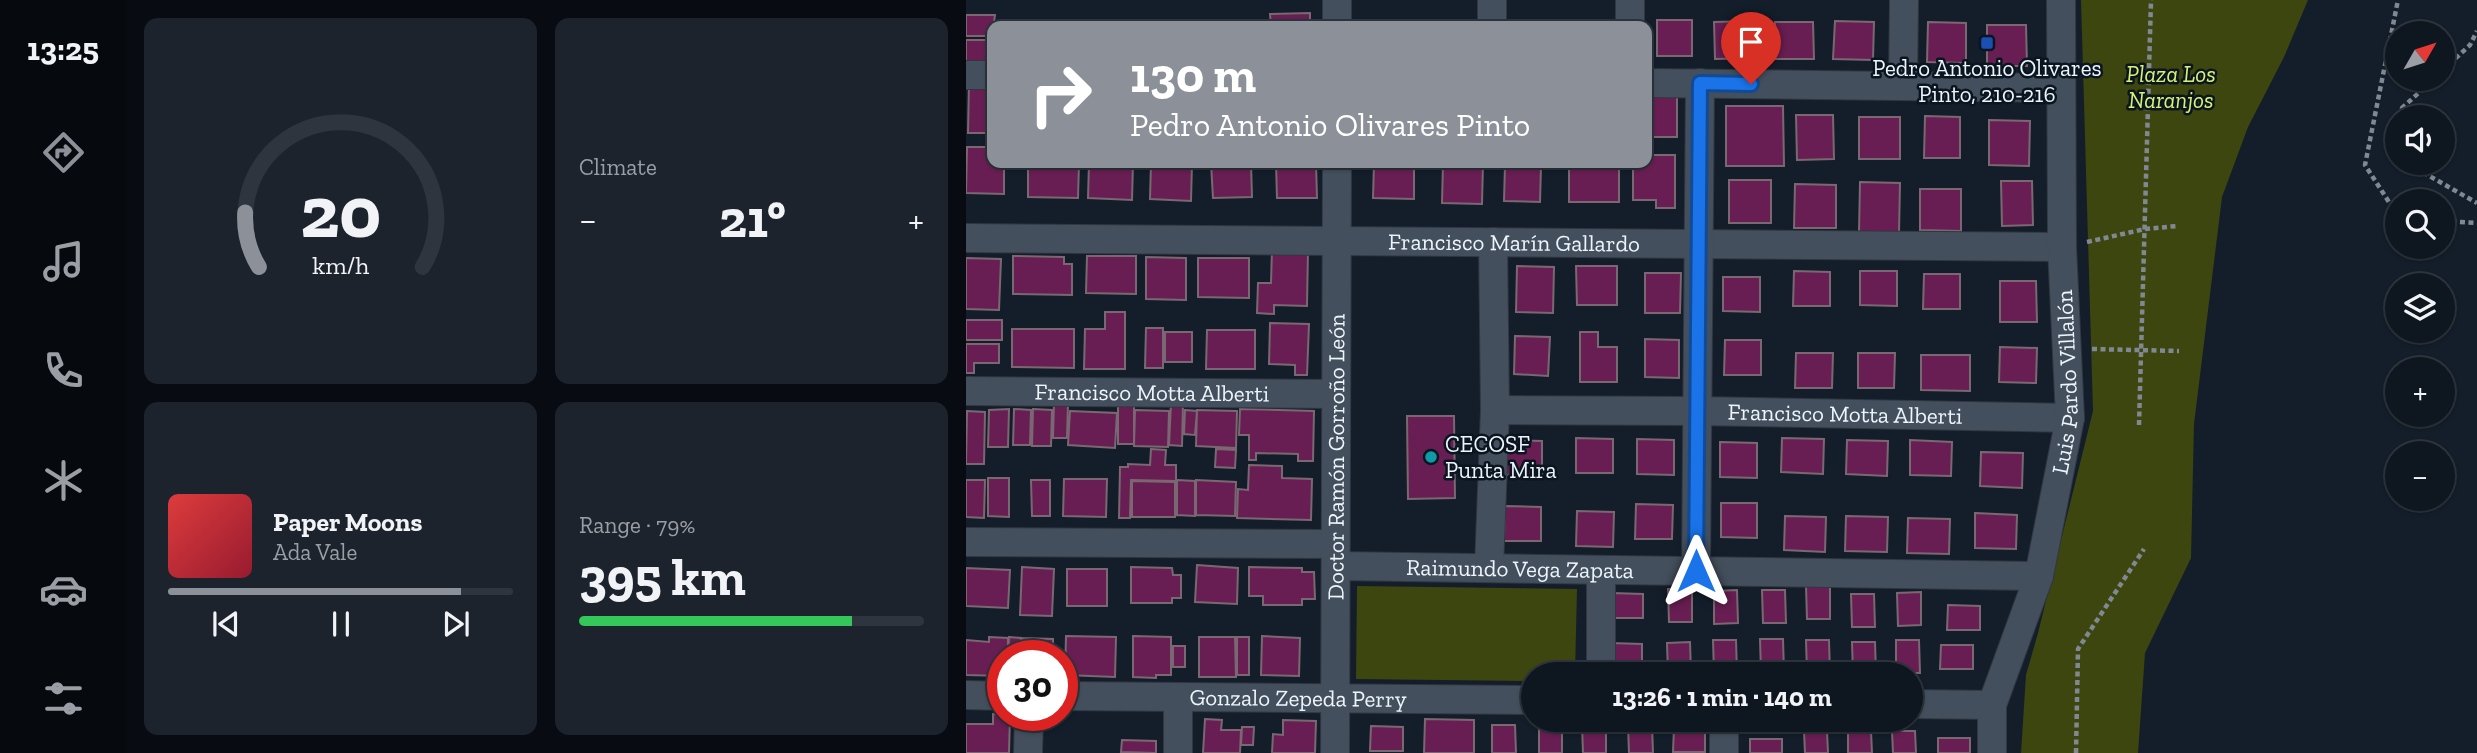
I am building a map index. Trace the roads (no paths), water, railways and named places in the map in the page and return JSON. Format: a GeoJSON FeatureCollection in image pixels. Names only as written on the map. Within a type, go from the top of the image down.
{"type":"FeatureCollection","features":[{"type":"Feature","properties":{"kind":"street"},"geometry":{"type":"LineString","coordinates":[[1337,21],[1338,0]]}},
{"type":"Feature","properties":{"kind":"street"},"geometry":{"type":"LineString","coordinates":[[1492,0],[1492,21]]}},
{"type":"Feature","properties":{"kind":"street"},"geometry":{"type":"LineString","coordinates":[[1630,0],[1630,21]]}},
{"type":"Feature","properties":{"kind":"street"},"geometry":{"type":"LineString","coordinates":[[1903,86],[1904,0]]}},
{"type":"Feature","properties":{"kind":"street","name":"Luis Pardo Villalón"},"geometry":{"type":"LineString","coordinates":[[1992,753],[1992,705],[2039,576],[2070,418],[2062,247],[2061,0]]}},
{"type":"Feature","properties":{"kind":"street"},"geometry":{"type":"LineString","coordinates":[[966,75],[987,75]]}},
{"type":"Feature","properties":{"kind":"street"},"geometry":{"type":"LineString","coordinates":[[1652,83],[2060,88]]}},
{"type":"Feature","properties":{"kind":"street"},"geometry":{"type":"LineString","coordinates":[[1696,571],[1700,83]]}},
{"type":"Feature","properties":{"kind":"street","name":"Doctor Ramón Gorroño León"},"geometry":{"type":"LineString","coordinates":[[1335,753],[1337,168]]}},
{"type":"Feature","properties":{"kind":"street","name":"Francisco Marín Gallardo"},"geometry":{"type":"LineString","coordinates":[[966,238],[2062,247]]}},
{"type":"Feature","properties":{"kind":"street"},"geometry":{"type":"LineString","coordinates":[[1489,568],[1495,410],[1493,242]]}},
{"type":"Feature","properties":{"kind":"street","name":"Francisco Motta Alberti"},"geometry":{"type":"LineString","coordinates":[[966,391],[1336,394]]}},
{"type":"Feature","properties":{"kind":"street","name":"Francisco Motta Alberti"},"geometry":{"type":"LineString","coordinates":[[1495,410],[2070,418]]}},
{"type":"Feature","properties":{"kind":"street","name":"Raimundo Vega Zapata"},"geometry":{"type":"LineString","coordinates":[[966,542],[1336,555],[1489,568],[2039,576]]}},
{"type":"Feature","properties":{"kind":"street"},"geometry":{"type":"LineString","coordinates":[[1601,570],[1601,662]]}},
{"type":"Feature","properties":{"kind":"street"},"geometry":{"type":"LineString","coordinates":[[966,695],[987,696]]}},
{"type":"Feature","properties":{"kind":"street","name":"Gonzalo Zepeda Perry"},"geometry":{"type":"LineString","coordinates":[[1078,696],[1521,700]]}},
{"type":"Feature","properties":{"kind":"street"},"geometry":{"type":"LineString","coordinates":[[1178,697],[1178,753]]}},
{"type":"Feature","properties":{"kind":"street"},"geometry":{"type":"LineString","coordinates":[[1923,704],[1992,705]]}},
{"type":"Feature","properties":{"kind":"street"},"geometry":{"type":"LineString","coordinates":[[1028,753],[1029,731]]}},
{"type":"Feature","properties":{"kind":"street"},"geometry":{"type":"LineString","coordinates":[[1724,732],[1724,753]]}},
{"type":"Feature","properties":{"kind":"place","name":"Pedro Antonio Olivares Pinto, 210-216"},"geometry":{"type":"Point","coordinates":[1987,43]}},
{"type":"Feature","properties":{"kind":"place","name":"CECOSF Punta Mira"},"geometry":{"type":"Point","coordinates":[1431,457]}},
{"type":"Feature","properties":{"kind":"park label","name":"Plaza Los Naranjos"},"geometry":{"type":"Point","coordinates":[2171,87]}}]}
